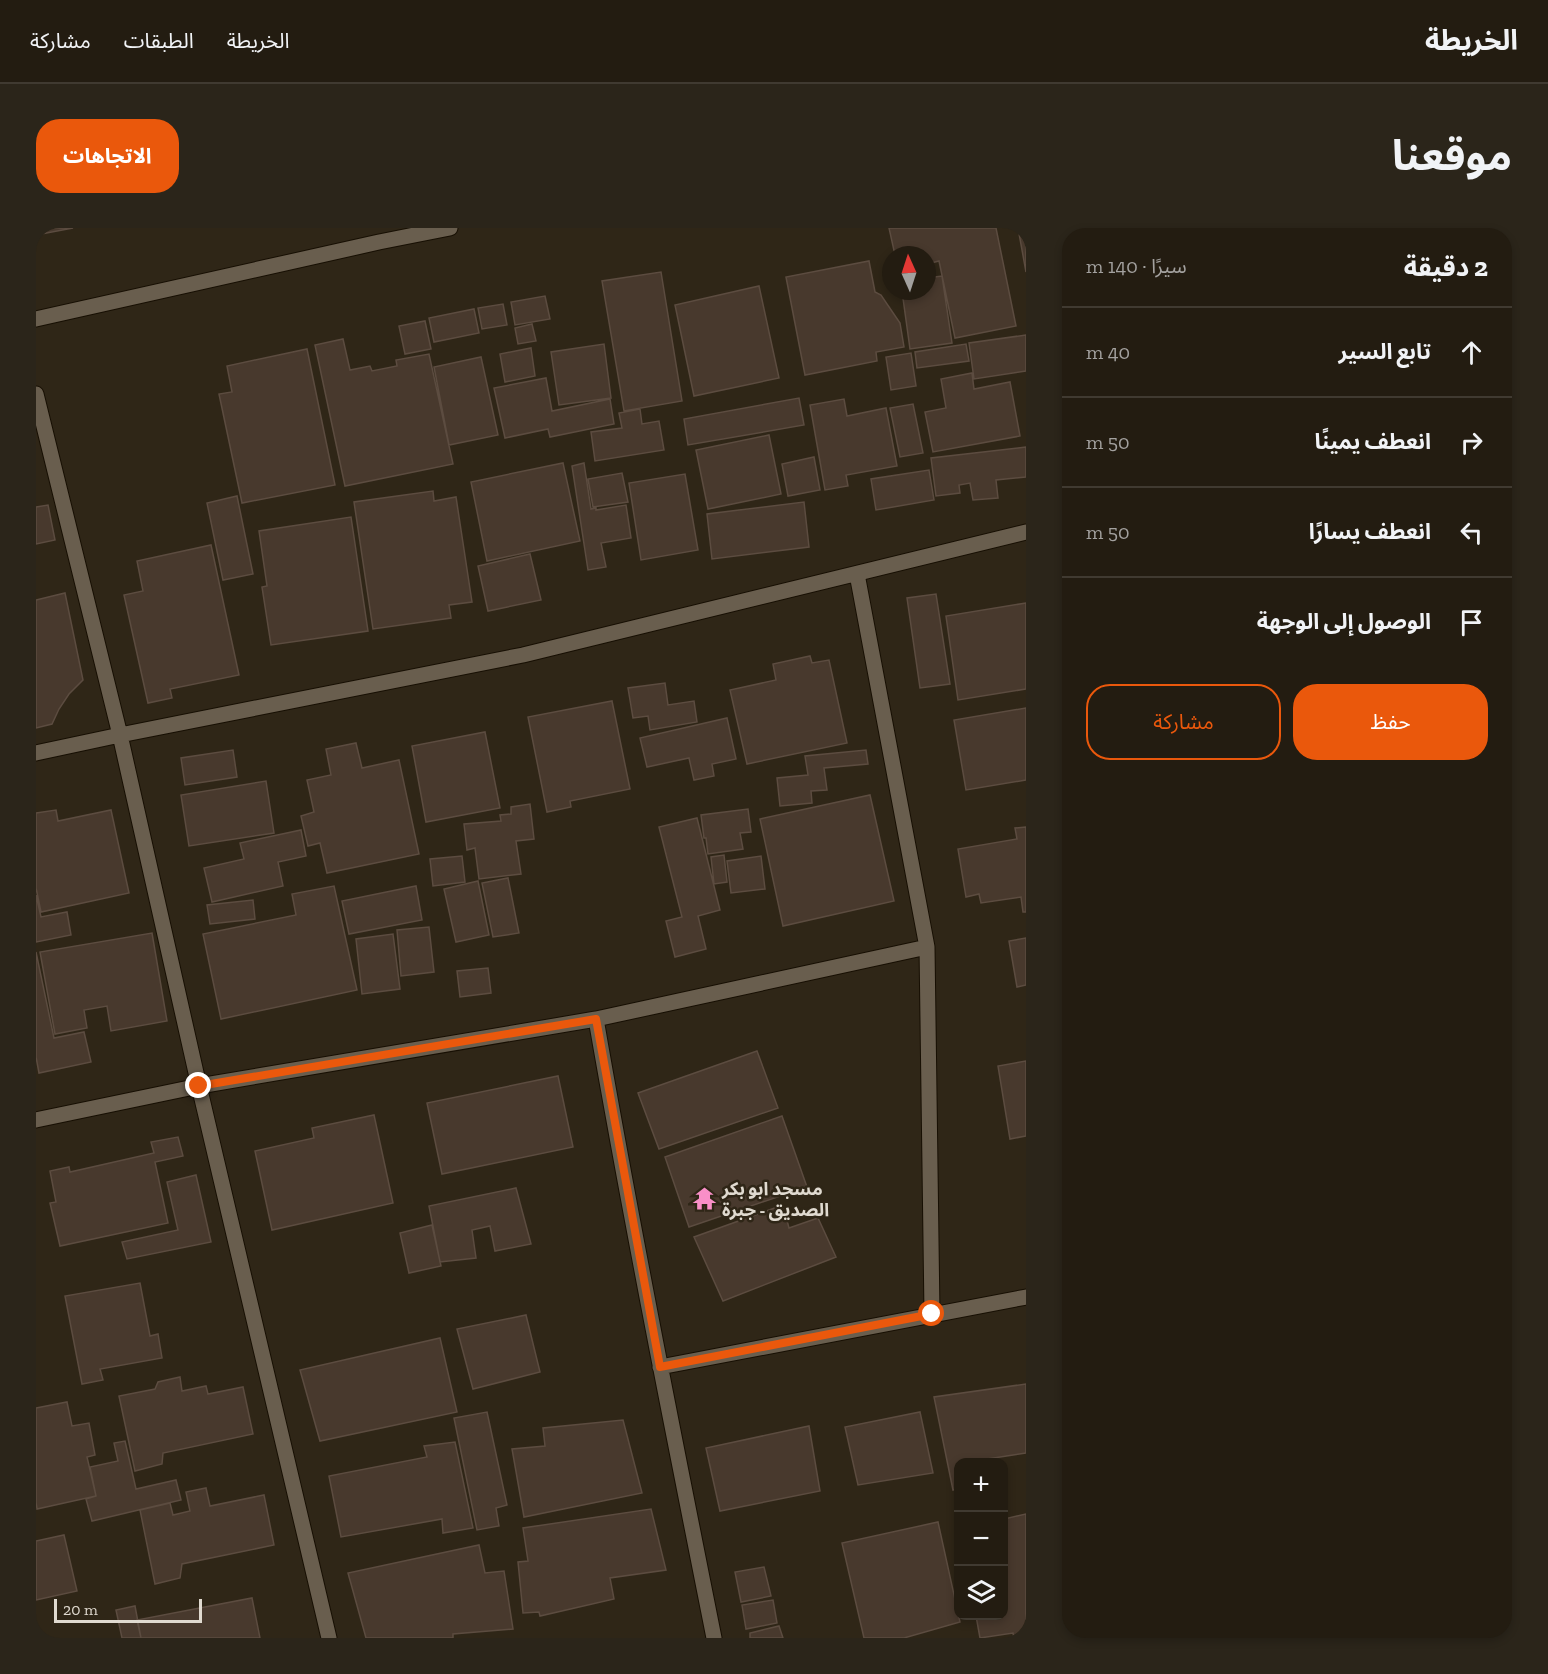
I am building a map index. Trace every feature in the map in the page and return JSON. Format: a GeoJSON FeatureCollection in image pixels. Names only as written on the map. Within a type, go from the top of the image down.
{"type":"FeatureCollection","features":[{"type":"Feature","properties":{"kind":"street"},"geometry":{"type":"LineString","coordinates":[[36,319],[378,235],[450,228]]}},
{"type":"Feature","properties":{"kind":"street"},"geometry":{"type":"LineString","coordinates":[[36,394],[120,735],[199,1086],[329,1638]]}},
{"type":"Feature","properties":{"kind":"street"},"geometry":{"type":"LineString","coordinates":[[36,753],[523,655],[1026,532]]}},
{"type":"Feature","properties":{"kind":"street"},"geometry":{"type":"LineString","coordinates":[[857,574],[927,947],[932,1314]]}},
{"type":"Feature","properties":{"kind":"street"},"geometry":{"type":"LineString","coordinates":[[36,1120],[199,1086],[596,1019],[927,947]]}},
{"type":"Feature","properties":{"kind":"street"},"geometry":{"type":"LineString","coordinates":[[596,1019],[660,1367],[714,1638]]}},
{"type":"Feature","properties":{"kind":"street"},"geometry":{"type":"LineString","coordinates":[[660,1367],[1026,1297]]}},
{"type":"Feature","properties":{"kind":"building"},"geometry":{"type":"Polygon","coordinates":[[[36,228],[73,228],[36,235],[36,228]]]}},
{"type":"Feature","properties":{"kind":"building"},"geometry":{"type":"Polygon","coordinates":[[[889,228],[996,228],[1016,326],[955,338],[939,261],[936,262],[936,246],[893,246],[889,228]]]}},
{"type":"Feature","properties":{"kind":"building"},"geometry":{"type":"Polygon","coordinates":[[[1018,228],[1026,228],[1026,272],[1018,228]]]}},
{"type":"Feature","properties":{"kind":"building"},"geometry":{"type":"Polygon","coordinates":[[[869,261],[875,292],[881,295],[882,300],[884,300],[900,323],[904,347],[876,352],[877,361],[805,375],[786,277],[869,261]]]}},
{"type":"Feature","properties":{"kind":"building"},"geometry":{"type":"Polygon","coordinates":[[[661,272],[682,401],[624,411],[602,281],[661,272]]]}},
{"type":"Feature","properties":{"kind":"building"},"geometry":{"type":"Polygon","coordinates":[[[942,276],[952,343],[910,349],[903,300],[936,300],[936,277],[942,276]]]}},
{"type":"Feature","properties":{"kind":"building"},"geometry":{"type":"Polygon","coordinates":[[[759,286],[779,378],[694,396],[675,305],[759,286]]]}},
{"type":"Feature","properties":{"kind":"building"},"geometry":{"type":"Polygon","coordinates":[[[545,296],[550,319],[515,325],[511,302],[545,296]]]}},
{"type":"Feature","properties":{"kind":"building"},"geometry":{"type":"Polygon","coordinates":[[[503,304],[507,325],[482,329],[478,308],[503,304]]]}},
{"type":"Feature","properties":{"kind":"building"},"geometry":{"type":"Polygon","coordinates":[[[474,309],[479,333],[434,342],[429,318],[474,309]]]}},
{"type":"Feature","properties":{"kind":"building"},"geometry":{"type":"Polygon","coordinates":[[[425,321],[431,349],[405,354],[399,326],[425,321]]]}},
{"type":"Feature","properties":{"kind":"building"},"geometry":{"type":"Polygon","coordinates":[[[532,324],[536,341],[518,344],[515,328],[532,324]]]}},
{"type":"Feature","properties":{"kind":"building"},"geometry":{"type":"Polygon","coordinates":[[[1026,335],[1026,371],[974,379],[969,343],[1026,335]]]}},
{"type":"Feature","properties":{"kind":"building"},"geometry":{"type":"Polygon","coordinates":[[[343,339],[350,370],[370,366],[372,371],[397,366],[396,360],[429,354],[453,464],[345,486],[315,345],[343,339]]]}},
{"type":"Feature","properties":{"kind":"building"},"geometry":{"type":"Polygon","coordinates":[[[604,344],[611,398],[559,405],[551,352],[604,344]]]}},
{"type":"Feature","properties":{"kind":"building"},"geometry":{"type":"Polygon","coordinates":[[[966,344],[969,361],[917,368],[915,352],[966,344]]]}},
{"type":"Feature","properties":{"kind":"building"},"geometry":{"type":"Polygon","coordinates":[[[531,348],[535,376],[505,382],[500,354],[531,348]]]}},
{"type":"Feature","properties":{"kind":"building"},"geometry":{"type":"Polygon","coordinates":[[[307,349],[335,485],[242,503],[219,394],[232,392],[227,366],[307,349]]]}},
{"type":"Feature","properties":{"kind":"building"},"geometry":{"type":"Polygon","coordinates":[[[911,353],[916,386],[891,390],[886,357],[911,353]]]}},
{"type":"Feature","properties":{"kind":"building"},"geometry":{"type":"Polygon","coordinates":[[[481,357],[498,435],[449,445],[434,367],[481,357]]]}},
{"type":"Feature","properties":{"kind":"building"},"geometry":{"type":"Polygon","coordinates":[[[972,373],[974,389],[1010,382],[1020,436],[933,452],[925,412],[946,408],[941,379],[972,373]]]}},
{"type":"Feature","properties":{"kind":"building"},"geometry":{"type":"Polygon","coordinates":[[[546,378],[552,411],[610,399],[614,424],[550,437],[548,429],[505,438],[494,388],[546,378]]]}},
{"type":"Feature","properties":{"kind":"building"},"geometry":{"type":"Polygon","coordinates":[[[799,398],[804,425],[688,445],[684,419],[799,398]]]}},
{"type":"Feature","properties":{"kind":"building"},"geometry":{"type":"Polygon","coordinates":[[[844,399],[847,416],[886,408],[897,466],[846,475],[848,486],[825,490],[810,405],[844,399]]]}},
{"type":"Feature","properties":{"kind":"building"},"geometry":{"type":"Polygon","coordinates":[[[913,404],[923,453],[900,457],[890,408],[913,404]]]}},
{"type":"Feature","properties":{"kind":"building"},"geometry":{"type":"Polygon","coordinates":[[[640,409],[642,424],[659,421],[664,450],[595,461],[591,432],[622,428],[619,413],[640,409]]]}},
{"type":"Feature","properties":{"kind":"building"},"geometry":{"type":"Polygon","coordinates":[[[769,435],[781,494],[708,509],[696,450],[769,435]]]}},
{"type":"Feature","properties":{"kind":"building"},"geometry":{"type":"Polygon","coordinates":[[[1026,447],[1026,477],[996,480],[998,498],[973,500],[970,483],[959,485],[960,493],[936,496],[931,458],[1026,447]]]}},
{"type":"Feature","properties":{"kind":"building"},"geometry":{"type":"Polygon","coordinates":[[[814,457],[820,490],[788,496],[782,464],[814,457]]]}},
{"type":"Feature","properties":{"kind":"building"},"geometry":{"type":"Polygon","coordinates":[[[563,463],[580,541],[487,561],[471,482],[563,463]]]}},
{"type":"Feature","properties":{"kind":"building"},"geometry":{"type":"Polygon","coordinates":[[[584,463],[591,509],[626,505],[631,538],[601,543],[606,567],[588,570],[572,466],[584,463]]]}},
{"type":"Feature","properties":{"kind":"building"},"geometry":{"type":"Polygon","coordinates":[[[929,470],[934,500],[876,510],[871,479],[929,470]]]}},
{"type":"Feature","properties":{"kind":"building"},"geometry":{"type":"Polygon","coordinates":[[[622,473],[628,502],[593,507],[588,479],[622,473]]]}},
{"type":"Feature","properties":{"kind":"building"},"geometry":{"type":"Polygon","coordinates":[[[685,474],[698,550],[641,560],[629,483],[685,474]]]}},
{"type":"Feature","properties":{"kind":"building"},"geometry":{"type":"Polygon","coordinates":[[[433,491],[434,501],[456,497],[472,602],[449,605],[451,618],[373,629],[354,502],[433,491]]]}},
{"type":"Feature","properties":{"kind":"building"},"geometry":{"type":"Polygon","coordinates":[[[237,496],[253,574],[223,580],[207,503],[237,496]]]}},
{"type":"Feature","properties":{"kind":"building"},"geometry":{"type":"Polygon","coordinates":[[[804,502],[809,547],[712,559],[707,514],[804,502]]]}},
{"type":"Feature","properties":{"kind":"building"},"geometry":{"type":"Polygon","coordinates":[[[48,505],[55,540],[36,544],[36,507],[48,505]]]}},
{"type":"Feature","properties":{"kind":"building"},"geometry":{"type":"Polygon","coordinates":[[[351,517],[368,631],[271,645],[262,587],[267,586],[259,531],[351,517]]]}},
{"type":"Feature","properties":{"kind":"building"},"geometry":{"type":"Polygon","coordinates":[[[211,545],[239,675],[170,689],[172,698],[148,703],[124,595],[143,591],[137,561],[211,545]]]}},
{"type":"Feature","properties":{"kind":"building"},"geometry":{"type":"Polygon","coordinates":[[[530,554],[541,600],[488,611],[478,566],[530,554]]]}},
{"type":"Feature","properties":{"kind":"building"},"geometry":{"type":"Polygon","coordinates":[[[65,593],[83,680],[69,694],[52,724],[36,728],[36,600],[65,593]]]}},
{"type":"Feature","properties":{"kind":"building"},"geometry":{"type":"Polygon","coordinates":[[[936,594],[950,684],[920,688],[907,598],[936,594]]]}},
{"type":"Feature","properties":{"kind":"building"},"geometry":{"type":"Polygon","coordinates":[[[1026,603],[1026,689],[958,700],[946,616],[1026,603]]]}},
{"type":"Feature","properties":{"kind":"building"},"geometry":{"type":"Polygon","coordinates":[[[810,656],[812,663],[829,660],[847,743],[747,764],[730,690],[776,680],[773,664],[810,656]]]}},
{"type":"Feature","properties":{"kind":"building"},"geometry":{"type":"Polygon","coordinates":[[[665,683],[668,705],[694,701],[697,722],[650,730],[648,716],[633,718],[628,688],[665,683]]]}},
{"type":"Feature","properties":{"kind":"building"},"geometry":{"type":"Polygon","coordinates":[[[612,701],[630,789],[570,801],[571,807],[547,812],[528,717],[612,701]]]}},
{"type":"Feature","properties":{"kind":"building"},"geometry":{"type":"Polygon","coordinates":[[[1026,708],[1026,780],[966,790],[954,720],[1026,708]]]}},
{"type":"Feature","properties":{"kind":"building"},"geometry":{"type":"Polygon","coordinates":[[[727,718],[736,759],[712,764],[714,776],[694,780],[689,758],[647,767],[640,738],[727,718]]]}},
{"type":"Feature","properties":{"kind":"building"},"geometry":{"type":"Polygon","coordinates":[[[485,732],[500,808],[426,822],[412,746],[485,732]]]}},
{"type":"Feature","properties":{"kind":"building"},"geometry":{"type":"Polygon","coordinates":[[[356,743],[362,768],[399,760],[419,854],[327,873],[320,843],[308,846],[301,816],[314,812],[307,780],[331,775],[326,749],[356,743]]]}},
{"type":"Feature","properties":{"kind":"building"},"geometry":{"type":"Polygon","coordinates":[[[233,750],[237,777],[185,785],[181,758],[233,750]]]}},
{"type":"Feature","properties":{"kind":"building"},"geometry":{"type":"Polygon","coordinates":[[[866,750],[868,764],[824,768],[827,790],[811,791],[812,803],[780,806],[777,778],[808,775],[805,756],[866,750]]]}},
{"type":"Feature","properties":{"kind":"building"},"geometry":{"type":"Polygon","coordinates":[[[266,781],[274,833],[189,846],[181,795],[266,781]]]}},
{"type":"Feature","properties":{"kind":"building"},"geometry":{"type":"Polygon","coordinates":[[[870,795],[894,901],[783,926],[760,819],[870,795]]]}},
{"type":"Feature","properties":{"kind":"building"},"geometry":{"type":"Polygon","coordinates":[[[530,804],[534,839],[516,841],[521,874],[479,879],[475,848],[467,850],[464,824],[501,821],[500,815],[511,814],[511,807],[530,804]]]}},
{"type":"Feature","properties":{"kind":"building"},"geometry":{"type":"Polygon","coordinates":[[[748,809],[751,832],[740,833],[743,849],[708,854],[701,815],[748,809]]]}},
{"type":"Feature","properties":{"kind":"building"},"geometry":{"type":"Polygon","coordinates":[[[56,810],[58,821],[111,810],[129,893],[41,912],[36,888],[36,813],[56,810]]]}},
{"type":"Feature","properties":{"kind":"building"},"geometry":{"type":"Polygon","coordinates":[[[697,818],[720,910],[698,916],[706,949],[675,957],[666,921],[682,917],[659,827],[697,818]]]}},
{"type":"Feature","properties":{"kind":"building"},"geometry":{"type":"Polygon","coordinates":[[[1026,827],[1026,912],[1023,912],[1021,897],[981,903],[979,894],[966,897],[958,849],[1017,839],[1015,828],[1026,827]]]}},
{"type":"Feature","properties":{"kind":"building"},"geometry":{"type":"Polygon","coordinates":[[[301,830],[306,856],[278,862],[283,886],[212,902],[204,868],[244,859],[240,843],[301,830]]]}},
{"type":"Feature","properties":{"kind":"building"},"geometry":{"type":"Polygon","coordinates":[[[724,855],[727,882],[714,884],[711,857],[724,855]]]}},
{"type":"Feature","properties":{"kind":"building"},"geometry":{"type":"Polygon","coordinates":[[[462,856],[465,882],[433,886],[430,859],[462,856]]]}},
{"type":"Feature","properties":{"kind":"building"},"geometry":{"type":"Polygon","coordinates":[[[761,856],[765,889],[731,893],[727,861],[761,856]]]}},
{"type":"Feature","properties":{"kind":"building"},"geometry":{"type":"Polygon","coordinates":[[[508,878],[519,933],[493,937],[482,883],[508,878]]]}},
{"type":"Feature","properties":{"kind":"building"},"geometry":{"type":"Polygon","coordinates":[[[478,881],[489,935],[456,942],[444,889],[478,881]]]}},
{"type":"Feature","properties":{"kind":"building"},"geometry":{"type":"Polygon","coordinates":[[[334,886],[357,990],[221,1019],[203,934],[296,915],[292,894],[334,886]]]}},
{"type":"Feature","properties":{"kind":"building"},"geometry":{"type":"Polygon","coordinates":[[[416,886],[422,920],[349,934],[342,901],[416,886]]]}},
{"type":"Feature","properties":{"kind":"building"},"geometry":{"type":"Polygon","coordinates":[[[36,895],[41,917],[67,912],[71,935],[36,942],[36,895]]]}},
{"type":"Feature","properties":{"kind":"building"},"geometry":{"type":"Polygon","coordinates":[[[253,900],[255,919],[210,924],[207,905],[253,900]]]}},
{"type":"Feature","properties":{"kind":"building"},"geometry":{"type":"Polygon","coordinates":[[[429,927],[434,972],[401,976],[397,930],[429,927]]]}},
{"type":"Feature","properties":{"kind":"building"},"geometry":{"type":"Polygon","coordinates":[[[152,933],[167,1021],[111,1031],[107,1006],[84,1010],[87,1028],[55,1034],[40,952],[152,933]]]}},
{"type":"Feature","properties":{"kind":"building"},"geometry":{"type":"Polygon","coordinates":[[[393,934],[400,989],[362,994],[356,939],[393,934]]]}},
{"type":"Feature","properties":{"kind":"building"},"geometry":{"type":"Polygon","coordinates":[[[1026,938],[1026,985],[1017,987],[1009,941],[1026,938]]]}},
{"type":"Feature","properties":{"kind":"building"},"geometry":{"type":"Polygon","coordinates":[[[36,952],[54,1038],[84,1032],[91,1062],[39,1073],[36,1057],[36,952]]]}},
{"type":"Feature","properties":{"kind":"building"},"geometry":{"type":"Polygon","coordinates":[[[488,968],[491,993],[460,997],[457,971],[488,968]]]}},
{"type":"Feature","properties":{"kind":"building"},"geometry":{"type":"Polygon","coordinates":[[[757,1051],[778,1108],[659,1149],[638,1093],[757,1051]]]}},
{"type":"Feature","properties":{"kind":"building"},"geometry":{"type":"Polygon","coordinates":[[[1026,1061],[1026,1136],[1010,1139],[998,1066],[1026,1061]]]}},
{"type":"Feature","properties":{"kind":"building"},"geometry":{"type":"Polygon","coordinates":[[[558,1076],[573,1147],[442,1174],[427,1103],[558,1076]]]}},
{"type":"Feature","properties":{"kind":"building"},"geometry":{"type":"Polygon","coordinates":[[[374,1115],[393,1203],[272,1230],[255,1151],[314,1138],[312,1128],[374,1115]]]}},
{"type":"Feature","properties":{"kind":"building"},"geometry":{"type":"Polygon","coordinates":[[[782,1116],[807,1187],[689,1227],[665,1157],[782,1116]]]}},
{"type":"Feature","properties":{"kind":"building"},"geometry":{"type":"Polygon","coordinates":[[[178,1137],[183,1156],[155,1162],[168,1223],[60,1246],[50,1203],[56,1202],[50,1171],[69,1167],[70,1172],[154,1153],[151,1142],[178,1137]]]}},
{"type":"Feature","properties":{"kind":"building"},"geometry":{"type":"Polygon","coordinates":[[[196,1175],[211,1242],[127,1259],[122,1242],[178,1230],[167,1182],[196,1175]]]}},
{"type":"Feature","properties":{"kind":"building"},"geometry":{"type":"Polygon","coordinates":[[[516,1188],[531,1244],[495,1251],[490,1226],[472,1230],[476,1258],[440,1262],[429,1206],[516,1188]]]}},
{"type":"Feature","properties":{"kind":"building"},"geometry":{"type":"Polygon","coordinates":[[[783,1205],[789,1228],[818,1218],[836,1257],[723,1301],[694,1237],[783,1205]]]}},
{"type":"Feature","properties":{"kind":"building"},"geometry":{"type":"Polygon","coordinates":[[[432,1225],[441,1266],[409,1273],[400,1233],[432,1225]]]}},
{"type":"Feature","properties":{"kind":"building"},"geometry":{"type":"Polygon","coordinates":[[[140,1283],[150,1336],[158,1334],[162,1358],[100,1369],[103,1380],[82,1384],[65,1296],[140,1283]]]}},
{"type":"Feature","properties":{"kind":"building"},"geometry":{"type":"Polygon","coordinates":[[[526,1315],[540,1372],[473,1389],[457,1329],[526,1315]]]}},
{"type":"Feature","properties":{"kind":"building"},"geometry":{"type":"Polygon","coordinates":[[[440,1338],[457,1412],[320,1441],[300,1370],[440,1338]]]}},
{"type":"Feature","properties":{"kind":"building"},"geometry":{"type":"Polygon","coordinates":[[[180,1377],[182,1391],[206,1386],[208,1394],[243,1387],[253,1434],[163,1453],[162,1464],[135,1471],[119,1396],[155,1389],[158,1382],[180,1377]]]}},
{"type":"Feature","properties":{"kind":"building"},"geometry":{"type":"Polygon","coordinates":[[[1026,1384],[1026,1453],[994,1458],[954,1458],[953,1490],[934,1397],[1026,1384]]]}},
{"type":"Feature","properties":{"kind":"building"},"geometry":{"type":"Polygon","coordinates":[[[67,1402],[72,1426],[89,1423],[95,1455],[87,1457],[96,1496],[37,1509],[36,1408],[67,1402]]]}},
{"type":"Feature","properties":{"kind":"building"},"geometry":{"type":"Polygon","coordinates":[[[487,1412],[507,1505],[496,1508],[499,1526],[477,1530],[454,1418],[487,1412]]]}},
{"type":"Feature","properties":{"kind":"building"},"geometry":{"type":"Polygon","coordinates":[[[920,1412],[933,1473],[858,1485],[845,1427],[920,1412]]]}},
{"type":"Feature","properties":{"kind":"building"},"geometry":{"type":"Polygon","coordinates":[[[623,1420],[642,1493],[524,1517],[512,1449],[545,1446],[543,1428],[623,1420]]]}},
{"type":"Feature","properties":{"kind":"building"},"geometry":{"type":"Polygon","coordinates":[[[809,1426],[820,1491],[720,1511],[706,1448],[809,1426]]]}},
{"type":"Feature","properties":{"kind":"building"},"geometry":{"type":"Polygon","coordinates":[[[125,1441],[136,1489],[176,1480],[181,1500],[92,1521],[86,1499],[96,1496],[90,1467],[118,1461],[114,1443],[125,1441]]]}},
{"type":"Feature","properties":{"kind":"building"},"geometry":{"type":"Polygon","coordinates":[[[455,1442],[473,1528],[443,1533],[442,1519],[341,1537],[329,1476],[427,1457],[424,1446],[455,1442]]]}},
{"type":"Feature","properties":{"kind":"building"},"geometry":{"type":"Polygon","coordinates":[[[206,1488],[210,1506],[264,1495],[274,1545],[182,1564],[180,1578],[155,1584],[140,1510],[170,1503],[173,1515],[190,1511],[186,1492],[206,1488]]]}},
{"type":"Feature","properties":{"kind":"building"},"geometry":{"type":"Polygon","coordinates":[[[651,1509],[666,1570],[610,1578],[614,1599],[540,1616],[539,1612],[523,1613],[518,1562],[528,1561],[523,1528],[651,1509]]]}},
{"type":"Feature","properties":{"kind":"building"},"geometry":{"type":"Polygon","coordinates":[[[1026,1514],[1026,1638],[1014,1638],[1013,1633],[980,1638],[977,1620],[1008,1620],[1008,1518],[1026,1514]]]}},
{"type":"Feature","properties":{"kind":"building"},"geometry":{"type":"Polygon","coordinates":[[[938,1522],[954,1595],[954,1620],[960,1622],[904,1638],[864,1638],[842,1543],[938,1522]]]}},
{"type":"Feature","properties":{"kind":"building"},"geometry":{"type":"Polygon","coordinates":[[[64,1535],[77,1591],[36,1600],[36,1541],[64,1535]]]}},
{"type":"Feature","properties":{"kind":"building"},"geometry":{"type":"Polygon","coordinates":[[[479,1545],[485,1573],[504,1571],[513,1629],[453,1634],[453,1638],[366,1638],[348,1573],[479,1545]]]}},
{"type":"Feature","properties":{"kind":"building"},"geometry":{"type":"Polygon","coordinates":[[[764,1567],[771,1596],[741,1602],[735,1572],[764,1567]]]}},
{"type":"Feature","properties":{"kind":"building"},"geometry":{"type":"Polygon","coordinates":[[[252,1598],[260,1638],[141,1638],[137,1620],[252,1598]]]}},
{"type":"Feature","properties":{"kind":"building"},"geometry":{"type":"Polygon","coordinates":[[[773,1600],[777,1623],[746,1629],[742,1605],[773,1600]]]}},
{"type":"Feature","properties":{"kind":"building"},"geometry":{"type":"Polygon","coordinates":[[[135,1606],[141,1638],[122,1638],[116,1610],[135,1606]]]}},
{"type":"Feature","properties":{"kind":"building"},"geometry":{"type":"Polygon","coordinates":[[[779,1626],[783,1638],[750,1638],[750,1633],[779,1626]]]}},
{"type":"Feature","properties":{"kind":"place","name":"مسجد ابو بكر الصديق - جبرة"},"geometry":{"type":"Point","coordinates":[704,1199]}},
{"type":"Feature","properties":{"kind":"route"},"geometry":{"type":"LineString","coordinates":[[199,1086],[596,1019],[660,1367],[932,1314]]}}]}
